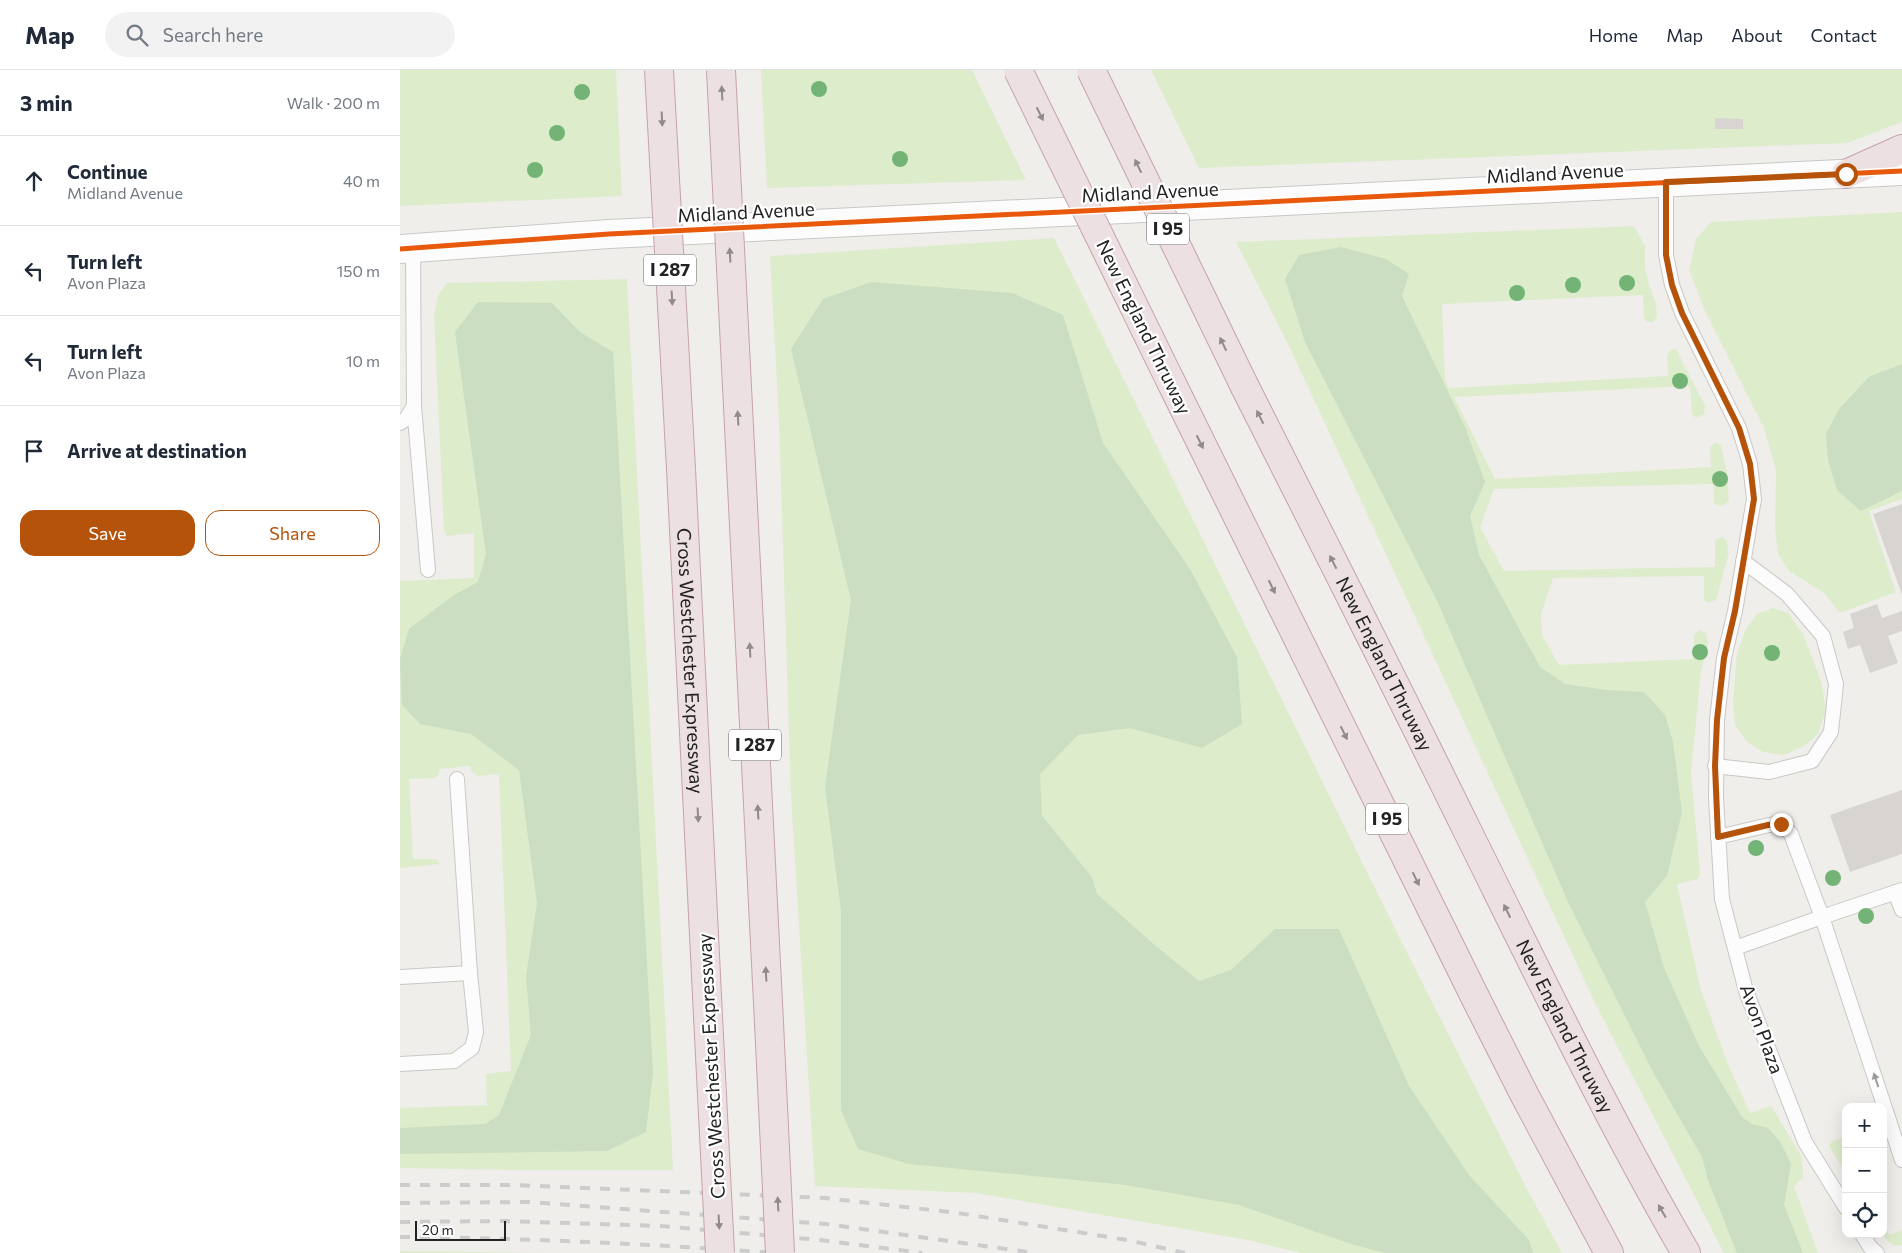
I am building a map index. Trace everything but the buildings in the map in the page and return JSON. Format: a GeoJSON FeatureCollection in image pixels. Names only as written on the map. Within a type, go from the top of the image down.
{"type":"FeatureCollection","features":[{"type":"Feature","properties":{"kind":"highway","name":"Cross Westchester Expressway"},"geometry":{"type":"LineString","coordinates":[[659,70],[720,1253]]}},
{"type":"Feature","properties":{"kind":"highway","name":"I 287"},"geometry":{"type":"LineString","coordinates":[[721,70],[780,1253]]}},
{"type":"Feature","properties":{"kind":"highway","name":"New England Thruway"},"geometry":{"type":"LineString","coordinates":[[1018,70],[1477,1001],[1524,1094],[1609,1253]]}},
{"type":"Feature","properties":{"kind":"highway","name":"New England Thruway"},"geometry":{"type":"LineString","coordinates":[[1091,70],[1245,387],[1588,1070],[1646,1182],[1686,1253]]}},
{"type":"Feature","properties":{"kind":"highway"},"geometry":{"type":"LineString","coordinates":[[1846,174],[1902,149]]}},
{"type":"Feature","properties":{"kind":"street","name":"Midland Avenue"},"geometry":{"type":"LineString","coordinates":[[407,248],[609,234],[1902,171]]}},
{"type":"Feature","properties":{"kind":"lane","name":"Avon Plaza"},"geometry":{"type":"LineString","coordinates":[[1666,182],[1666,255],[1672,285],[1682,313],[1739,428],[1750,464],[1754,499],[1735,611],[1724,658],[1717,720],[1715,766],[1722,899],[1746,991],[1805,1142],[1842,1202]]}},
{"type":"Feature","properties":{"kind":"lane"},"geometry":{"type":"LineString","coordinates":[[407,248],[414,406],[428,570]]}},
{"type":"Feature","properties":{"kind":"lane"},"geometry":{"type":"LineString","coordinates":[[400,423],[406,420],[414,406]]}},
{"type":"Feature","properties":{"kind":"lane"},"geometry":{"type":"LineString","coordinates":[[1715,766],[1769,772],[1812,761],[1831,732],[1836,684],[1823,636],[1787,594],[1744,561]]}},
{"type":"Feature","properties":{"kind":"lane"},"geometry":{"type":"LineString","coordinates":[[400,1064],[454,1061],[472,1048],[476,1032],[470,973],[457,779]]}},
{"type":"Feature","properties":{"kind":"lane"},"geometry":{"type":"LineString","coordinates":[[1718,837],[1768,825],[1781,824],[1791,834],[1822,917],[1902,1160]]}},
{"type":"Feature","properties":{"kind":"lane"},"geometry":{"type":"LineString","coordinates":[[1735,948],[1899,891],[1902,910]]}},
{"type":"Feature","properties":{"kind":"lane"},"geometry":{"type":"LineString","coordinates":[[400,977],[470,973]]}},
{"type":"Feature","properties":{"kind":"lane"},"geometry":{"type":"LineString","coordinates":[[1864,1238],[1870,1247],[1877,1253]]}},
{"type":"Feature","properties":{"kind":"green space"},"geometry":{"type":"Polygon","coordinates":[[[400,70],[616,70],[622,196],[400,206],[400,70]]]}},
{"type":"Feature","properties":{"kind":"green space"},"geometry":{"type":"Polygon","coordinates":[[[761,70],[972,70],[1026,180],[767,188],[761,70]]]}},
{"type":"Feature","properties":{"kind":"green space"},"geometry":{"type":"Polygon","coordinates":[[[1151,70],[1902,70],[1902,122],[1847,143],[1199,168],[1151,70]]]}},
{"type":"Feature","properties":{"kind":"green space"},"geometry":{"type":"Polygon","coordinates":[[[1902,212],[1902,499],[1869,511],[1896,592],[1840,613],[1824,593],[1789,571],[1778,554],[1775,527],[1776,471],[1764,428],[1705,311],[1689,270],[1696,239],[1711,222],[1902,212]]]}},
{"type":"Feature","properties":{"kind":"green space"},"geometry":{"type":"Polygon","coordinates":[[[1634,226],[1645,246],[1645,268],[1656,303],[1657,317],[1652,322],[1647,322],[1644,318],[1643,295],[1442,304],[1445,379],[1449,388],[1668,376],[1667,355],[1670,350],[1676,349],[1705,406],[1704,414],[1696,418],[1692,414],[1690,386],[1454,397],[1495,479],[1711,467],[1710,447],[1715,442],[1721,445],[1727,473],[1729,501],[1722,506],[1714,504],[1713,484],[1494,489],[1480,527],[1504,571],[1715,567],[1715,540],[1722,537],[1727,541],[1728,556],[1716,600],[1708,603],[1704,600],[1704,576],[1553,578],[1541,614],[1542,635],[1559,665],[1693,659],[1694,635],[1700,630],[1706,633],[1708,644],[1701,671],[1691,773],[1700,873],[1698,879],[1677,884],[1701,991],[1729,1067],[1750,1113],[1771,1106],[1802,1157],[1803,1178],[1794,1186],[1818,1253],[1724,1253],[1596,1005],[1288,344],[1236,242],[1634,226]]]}},
{"type":"Feature","properties":{"kind":"green space"},"geometry":{"type":"Polygon","coordinates":[[[1054,238],[1400,939],[1528,1191],[1562,1253],[1301,1253],[1248,1240],[976,1193],[815,1186],[791,796],[779,422],[770,256],[1054,238]]]}},
{"type":"Feature","properties":{"kind":"green space"},"geometry":{"type":"Polygon","coordinates":[[[1341,247],[1386,259],[1409,274],[1402,296],[1465,427],[1485,482],[1470,516],[1479,555],[1540,667],[1565,684],[1606,690],[1644,692],[1665,715],[1673,742],[1682,812],[1667,876],[1645,902],[1664,968],[1699,1046],[1742,1117],[1752,1124],[1768,1128],[1781,1143],[1791,1164],[1784,1205],[1803,1253],[1737,1253],[1708,1180],[1702,1157],[1653,1072],[1568,902],[1438,603],[1305,342],[1285,279],[1299,255],[1341,247]]]}},
{"type":"Feature","properties":{"kind":"green space"},"geometry":{"type":"Polygon","coordinates":[[[627,279],[673,1170],[400,1168],[400,1108],[487,1105],[486,1074],[511,1071],[499,774],[478,776],[472,772],[470,766],[440,769],[435,778],[409,779],[413,859],[436,859],[440,864],[400,868],[400,581],[474,578],[474,533],[447,536],[444,531],[434,315],[438,295],[447,283],[627,279]]]}},
{"type":"Feature","properties":{"kind":"green space"},"geometry":{"type":"Polygon","coordinates":[[[871,282],[1012,293],[1063,315],[1103,443],[1190,569],[1237,657],[1242,724],[1202,748],[1130,728],[1078,735],[1040,774],[1042,816],[1092,877],[1097,894],[1199,981],[1231,970],[1275,929],[1339,929],[1409,1086],[1469,1175],[1529,1240],[1533,1253],[1385,1253],[1351,1244],[1239,1205],[1126,1185],[909,1164],[858,1149],[841,1110],[841,911],[825,787],[851,600],[791,349],[823,299],[871,282]]]}},
{"type":"Feature","properties":{"kind":"green space"},"geometry":{"type":"Polygon","coordinates":[[[478,302],[552,303],[580,332],[613,352],[653,1072],[646,1132],[607,1151],[400,1154],[400,1128],[485,1124],[499,1115],[531,1035],[526,977],[537,903],[519,770],[471,734],[420,724],[402,705],[400,659],[409,629],[454,595],[478,582],[486,554],[455,332],[478,302]]]}},
{"type":"Feature","properties":{"kind":"green space"},"geometry":{"type":"Polygon","coordinates":[[[1902,364],[1902,491],[1861,511],[1837,490],[1828,460],[1826,434],[1839,409],[1869,377],[1902,364]]]}},
{"type":"Feature","properties":{"kind":"green space"},"geometry":{"type":"Polygon","coordinates":[[[1773,608],[1788,613],[1803,634],[1821,681],[1826,710],[1818,734],[1804,746],[1784,755],[1763,752],[1746,741],[1735,725],[1733,703],[1737,654],[1745,631],[1757,614],[1773,608]]]}},
{"type":"Feature","properties":{"kind":"green space"},"geometry":{"type":"Polygon","coordinates":[[[1842,1138],[1842,1167],[1829,1146],[1832,1141],[1842,1138]]]}},
{"type":"Feature","properties":{"kind":"green space"},"geometry":{"type":"Polygon","coordinates":[[[1887,1230],[1889,1235],[1902,1230],[1902,1245],[1894,1246],[1885,1238],[1887,1238],[1887,1230]]]}},
{"type":"Feature","properties":{"kind":"green space"},"geometry":{"type":"Polygon","coordinates":[[[400,1251],[546,1253],[400,1253],[400,1251]]]}},
{"type":"Feature","properties":{"kind":"railway"},"geometry":{"type":"LineString","coordinates":[[400,1185],[515,1185],[825,1198],[958,1213],[1127,1240],[1185,1253]]}},
{"type":"Feature","properties":{"kind":"railway"},"geometry":{"type":"LineString","coordinates":[[400,1203],[530,1202],[826,1224],[1035,1253]]}},
{"type":"Feature","properties":{"kind":"railway"},"geometry":{"type":"LineString","coordinates":[[400,1222],[504,1221],[660,1226],[820,1240],[922,1253]]}},
{"type":"Feature","properties":{"kind":"railway"},"geometry":{"type":"LineString","coordinates":[[400,1237],[588,1242],[776,1253]]}},
{"type":"Feature","properties":{"kind":"cycle path"},"geometry":{"type":"LineString","coordinates":[[400,249],[609,234],[1902,171]]}},
{"type":"Feature","properties":{"kind":"route"},"geometry":{"type":"LineString","coordinates":[[1781,824],[1768,825],[1718,837],[1715,766],[1717,720],[1724,658],[1735,611],[1754,499],[1750,464],[1739,428],[1682,313],[1672,285],[1666,255],[1666,182],[1846,174]]}}]}
